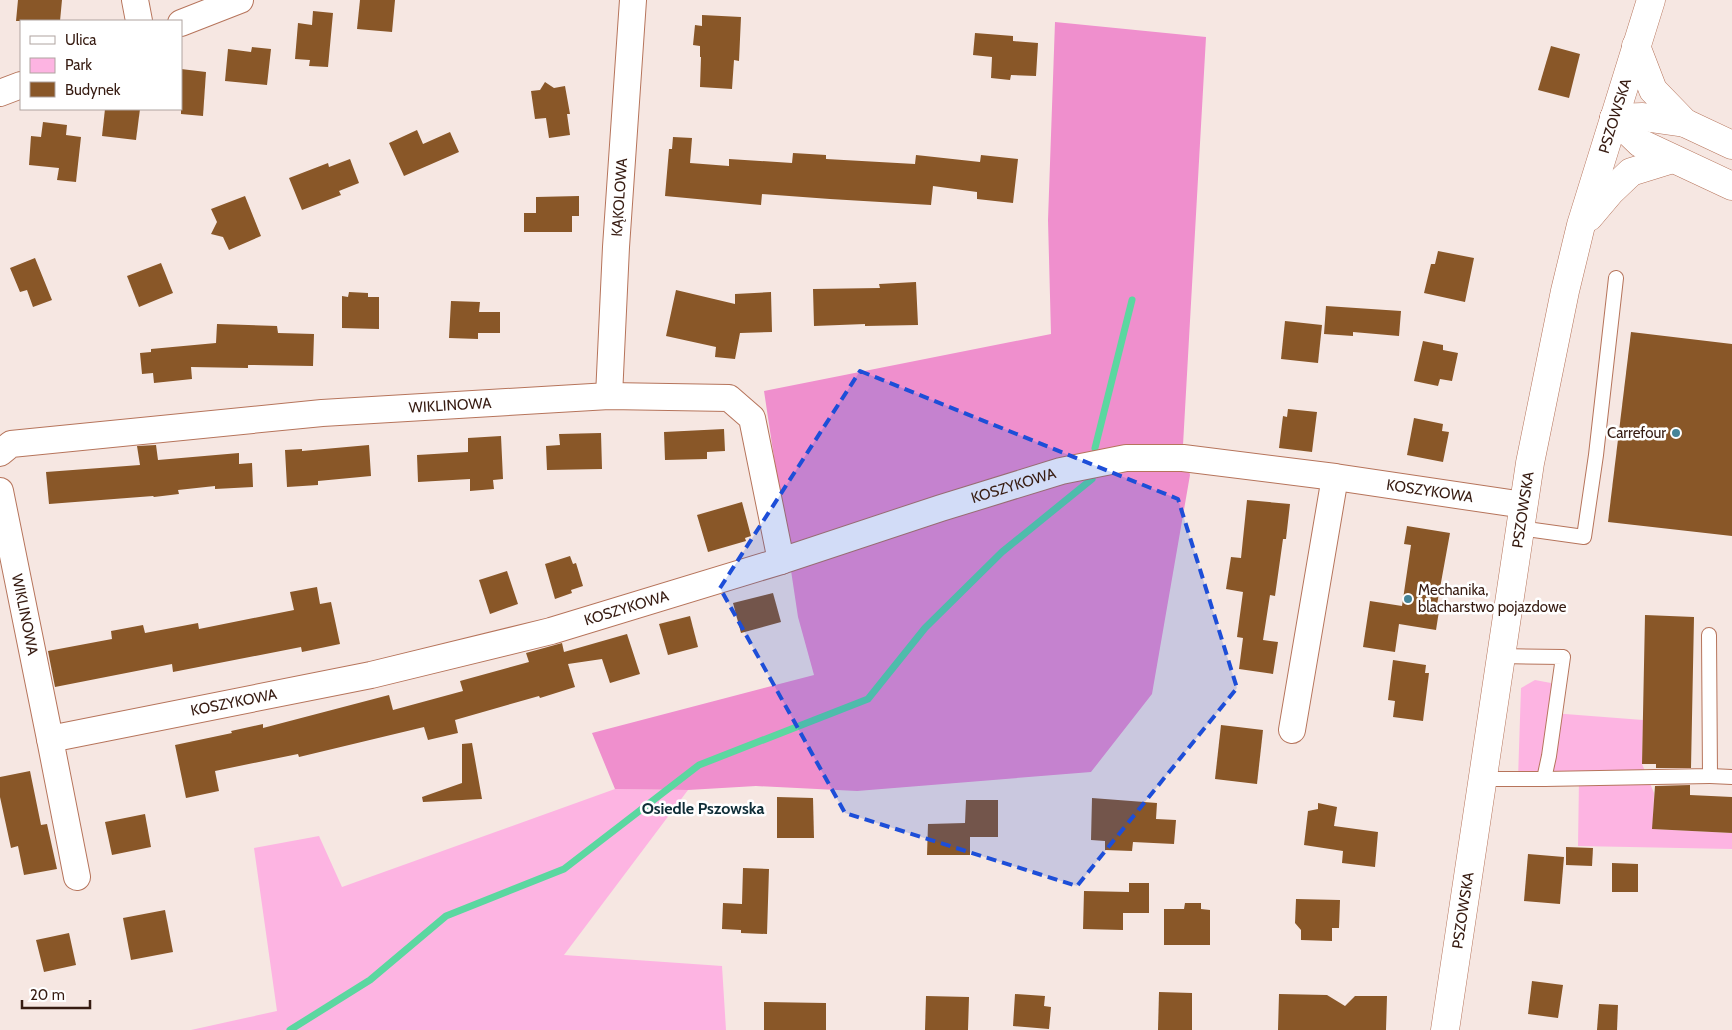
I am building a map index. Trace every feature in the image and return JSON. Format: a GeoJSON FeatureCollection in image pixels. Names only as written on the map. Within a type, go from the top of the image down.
{"type":"FeatureCollection","features":[{"type":"Feature","properties":{"kind":"main road","name":"PSZOWSKA"},"geometry":{"type":"LineString","coordinates":[[1446,1030],[1530,463],[1565,291],[1581,225],[1651,0]]}},
{"type":"Feature","properties":{"kind":"main road"},"geometry":{"type":"LineString","coordinates":[[1636,46],[1654,90],[1685,124]]}},
{"type":"Feature","properties":{"kind":"main road"},"geometry":{"type":"LineString","coordinates":[[1614,118],[1643,118],[1685,124],[1732,145]]}},
{"type":"Feature","properties":{"kind":"main road"},"geometry":{"type":"LineString","coordinates":[[1614,118],[1640,143],[1732,186]]}},
{"type":"Feature","properties":{"kind":"main road"},"geometry":{"type":"LineString","coordinates":[[1581,225],[1611,191],[1631,172],[1673,159]]}},
{"type":"Feature","properties":{"kind":"street"},"geometry":{"type":"LineString","coordinates":[[135,0],[139,20]]}},
{"type":"Feature","properties":{"kind":"street"},"geometry":{"type":"LineString","coordinates":[[182,23],[240,0]]}},
{"type":"Feature","properties":{"kind":"street","name":"KĄKOLOWA"},"geometry":{"type":"LineString","coordinates":[[609,396],[616,247],[633,0]]}},
{"type":"Feature","properties":{"kind":"street"},"geometry":{"type":"LineString","coordinates":[[0,93],[20,85]]}},
{"type":"Feature","properties":{"kind":"street","name":"WIKLINOWA"},"geometry":{"type":"LineString","coordinates":[[0,454],[11,444],[322,412],[609,396],[729,398],[752,418],[781,561]]}},
{"type":"Feature","properties":{"kind":"street","name":"KOSZYKOWA"},"geometry":{"type":"LineString","coordinates":[[50,739],[371,675],[542,633],[781,561],[940,508],[1061,471],[1126,458],[1183,458],[1335,477],[1522,517]]}},
{"type":"Feature","properties":{"kind":"street"},"geometry":{"type":"LineString","coordinates":[[1292,730],[1335,477]]}},
{"type":"Feature","properties":{"kind":"street","name":"WIKLINOWA"},"geometry":{"type":"LineString","coordinates":[[0,491],[50,739]]}},
{"type":"Feature","properties":{"kind":"street"},"geometry":{"type":"LineString","coordinates":[[50,739],[77,877]]}},
{"type":"Feature","properties":{"kind":"lane"},"geometry":{"type":"LineString","coordinates":[[1522,517],[1584,537],[1596,455],[1616,278]]}},
{"type":"Feature","properties":{"kind":"lane"},"geometry":{"type":"LineString","coordinates":[[1709,635],[1710,776]]}},
{"type":"Feature","properties":{"kind":"lane"},"geometry":{"type":"LineString","coordinates":[[1500,656],[1563,657],[1544,779]]}},
{"type":"Feature","properties":{"kind":"lane"},"geometry":{"type":"LineString","coordinates":[[1483,778],[1732,777]]}},
{"type":"Feature","properties":{"kind":"highlighted area"},"geometry":{"type":"Polygon","coordinates":[[[860,371],[1178,499],[1237,688],[1077,886],[845,813],[720,588],[860,371]]]}},
{"type":"Feature","properties":{"kind":"green space"},"geometry":{"type":"Polygon","coordinates":[[[1535,680],[1551,683],[1552,713],[1643,720],[1642,764],[1654,793],[1653,829],[1732,833],[1732,849],[1578,846],[1579,779],[1518,779],[1521,688],[1535,680]]]}},
{"type":"Feature","properties":{"kind":"green space"},"geometry":{"type":"Polygon","coordinates":[[[615,789],[688,790],[564,955],[722,966],[726,1030],[191,1030],[277,1011],[254,848],[319,836],[342,887],[615,789]]]}},
{"type":"Feature","properties":{"kind":"shaded area"},"geometry":{"type":"Polygon","coordinates":[[[1055,22],[1206,37],[1183,445],[1190,475],[1152,694],[1091,772],[857,791],[756,786],[688,790],[615,789],[592,733],[814,675],[798,617],[764,391],[1051,334],[1048,220],[1055,22]]]}},
{"type":"Feature","properties":{"kind":"building"},"geometry":{"type":"Polygon","coordinates":[[[18,0],[62,0],[60,20],[16,21],[18,0]]]}},
{"type":"Feature","properties":{"kind":"building"},"geometry":{"type":"Polygon","coordinates":[[[360,0],[395,0],[392,32],[357,29],[360,0]]]}},
{"type":"Feature","properties":{"kind":"building"},"geometry":{"type":"Polygon","coordinates":[[[313,11],[333,13],[328,67],[309,66],[310,60],[295,59],[298,23],[312,25],[313,11]]]}},
{"type":"Feature","properties":{"kind":"building"},"geometry":{"type":"Polygon","coordinates":[[[702,15],[741,17],[739,61],[734,60],[732,89],[700,87],[700,46],[693,45],[695,25],[702,26],[702,15]]]}},
{"type":"Feature","properties":{"kind":"building"},"geometry":{"type":"Polygon","coordinates":[[[975,33],[1013,36],[1013,41],[1038,43],[1036,76],[1011,75],[1010,80],[991,78],[992,57],[973,55],[975,33]]]}},
{"type":"Feature","properties":{"kind":"building"},"geometry":{"type":"Polygon","coordinates":[[[1551,46],[1580,54],[1569,98],[1538,90],[1551,46]]]}},
{"type":"Feature","properties":{"kind":"building"},"geometry":{"type":"Polygon","coordinates":[[[252,47],[271,49],[267,85],[225,81],[228,49],[251,52],[252,47]]]}},
{"type":"Feature","properties":{"kind":"building"},"geometry":{"type":"Polygon","coordinates":[[[182,69],[206,72],[203,116],[181,114],[182,69]]]}},
{"type":"Feature","properties":{"kind":"building"},"geometry":{"type":"Polygon","coordinates":[[[545,82],[554,88],[565,86],[570,114],[567,114],[570,135],[549,138],[546,118],[535,119],[531,91],[540,90],[545,82]]]}},
{"type":"Feature","properties":{"kind":"building"},"geometry":{"type":"Polygon","coordinates":[[[105,110],[140,110],[136,140],[102,136],[105,110]]]}},
{"type":"Feature","properties":{"kind":"building"},"geometry":{"type":"Polygon","coordinates":[[[43,122],[67,125],[66,135],[81,137],[76,182],[57,180],[59,168],[29,165],[31,136],[41,137],[43,122]]]}},
{"type":"Feature","properties":{"kind":"building"},"geometry":{"type":"Polygon","coordinates":[[[417,130],[423,144],[450,132],[459,152],[404,176],[389,143],[417,130]]]}},
{"type":"Feature","properties":{"kind":"building"},"geometry":{"type":"Polygon","coordinates":[[[673,137],[692,138],[690,163],[729,166],[729,159],[792,163],[793,153],[826,155],[826,159],[915,164],[916,155],[980,162],[981,155],[1018,159],[1013,203],[977,199],[977,192],[933,186],[931,205],[762,194],[761,205],[665,196],[669,149],[672,149],[673,137]]]}},
{"type":"Feature","properties":{"kind":"building"},"geometry":{"type":"Polygon","coordinates":[[[350,159],[359,183],[339,191],[341,195],[302,210],[289,178],[328,163],[329,167],[350,159]]]}},
{"type":"Feature","properties":{"kind":"building"},"geometry":{"type":"Polygon","coordinates":[[[245,196],[261,236],[229,250],[223,237],[211,234],[217,222],[211,209],[245,196]]]}},
{"type":"Feature","properties":{"kind":"building"},"geometry":{"type":"Polygon","coordinates":[[[579,196],[579,216],[572,216],[572,232],[524,232],[524,213],[536,213],[536,197],[579,196]]]}},
{"type":"Feature","properties":{"kind":"building"},"geometry":{"type":"Polygon","coordinates":[[[1438,251],[1474,258],[1465,302],[1424,293],[1431,264],[1435,264],[1438,251]]]}},
{"type":"Feature","properties":{"kind":"building"},"geometry":{"type":"Polygon","coordinates":[[[35,258],[52,300],[33,307],[27,290],[20,292],[10,268],[35,258]]]}},
{"type":"Feature","properties":{"kind":"building"},"geometry":{"type":"Polygon","coordinates":[[[161,263],[173,293],[139,307],[127,276],[161,263]]]}},
{"type":"Feature","properties":{"kind":"building"},"geometry":{"type":"Polygon","coordinates":[[[916,282],[918,325],[865,326],[865,324],[814,326],[813,289],[880,288],[879,284],[916,282]]]}},
{"type":"Feature","properties":{"kind":"building"},"geometry":{"type":"Polygon","coordinates":[[[676,290],[735,304],[735,294],[771,292],[772,332],[740,333],[735,359],[715,357],[716,347],[666,336],[676,290]]]}},
{"type":"Feature","properties":{"kind":"building"},"geometry":{"type":"Polygon","coordinates":[[[349,292],[368,293],[368,297],[379,297],[379,329],[342,328],[342,296],[348,297],[349,292]]]}},
{"type":"Feature","properties":{"kind":"building"},"geometry":{"type":"Polygon","coordinates":[[[451,301],[480,302],[479,312],[500,312],[500,333],[478,333],[478,339],[449,338],[451,301]]]}},
{"type":"Feature","properties":{"kind":"building"},"geometry":{"type":"Polygon","coordinates":[[[1326,306],[1401,311],[1399,336],[1353,332],[1353,336],[1324,334],[1326,306]]]}},
{"type":"Feature","properties":{"kind":"building"},"geometry":{"type":"Polygon","coordinates":[[[1285,321],[1322,325],[1318,363],[1281,359],[1285,321]]]}},
{"type":"Feature","properties":{"kind":"building"},"geometry":{"type":"Polygon","coordinates":[[[217,324],[277,326],[278,333],[314,334],[313,366],[248,365],[248,368],[191,367],[192,379],[154,383],[153,373],[142,374],[140,353],[151,352],[151,349],[216,343],[217,324]]]}},
{"type":"Feature","properties":{"kind":"building","name":"Carrefour"},"geometry":{"type":"Polygon","coordinates":[[[1631,332],[1732,344],[1732,536],[1608,522],[1631,332]]]}},
{"type":"Feature","properties":{"kind":"building"},"geometry":{"type":"Polygon","coordinates":[[[1423,341],[1443,345],[1443,350],[1458,353],[1452,381],[1440,379],[1438,386],[1414,381],[1423,341]]]}},
{"type":"Feature","properties":{"kind":"building"},"geometry":{"type":"Polygon","coordinates":[[[1288,409],[1317,412],[1312,452],[1279,448],[1283,416],[1287,417],[1288,409]]]}},
{"type":"Feature","properties":{"kind":"building"},"geometry":{"type":"Polygon","coordinates":[[[1414,418],[1443,424],[1442,431],[1449,432],[1443,462],[1407,455],[1414,418]]]}},
{"type":"Feature","properties":{"kind":"building"},"geometry":{"type":"Polygon","coordinates":[[[724,429],[725,451],[707,452],[707,459],[665,460],[664,432],[724,429]]]}},
{"type":"Feature","properties":{"kind":"building"},"geometry":{"type":"Polygon","coordinates":[[[601,433],[602,469],[547,470],[546,446],[560,445],[559,434],[601,433]]]}},
{"type":"Feature","properties":{"kind":"building"},"geometry":{"type":"Polygon","coordinates":[[[501,436],[503,479],[493,480],[494,489],[470,491],[470,479],[418,482],[417,455],[468,452],[468,438],[501,436]]]}},
{"type":"Feature","properties":{"kind":"building"},"geometry":{"type":"Polygon","coordinates":[[[156,445],[158,460],[239,453],[239,464],[252,463],[253,487],[215,489],[215,486],[178,490],[179,494],[154,497],[49,504],[46,472],[140,465],[137,446],[156,445]]]}},
{"type":"Feature","properties":{"kind":"building"},"geometry":{"type":"Polygon","coordinates":[[[369,445],[371,476],[318,481],[318,485],[287,487],[285,450],[302,449],[302,451],[369,445]]]}},
{"type":"Feature","properties":{"kind":"building"},"geometry":{"type":"Polygon","coordinates":[[[1247,500],[1290,504],[1286,539],[1283,539],[1275,596],[1270,595],[1263,640],[1278,642],[1273,674],[1239,669],[1243,638],[1237,637],[1243,592],[1226,589],[1231,557],[1241,558],[1247,500]]]}},
{"type":"Feature","properties":{"kind":"building"},"geometry":{"type":"Polygon","coordinates":[[[742,502],[751,536],[745,538],[746,541],[708,552],[697,515],[742,502]]]}},
{"type":"Feature","properties":{"kind":"building"},"geometry":{"type":"Polygon","coordinates":[[[1407,526],[1450,533],[1436,610],[1439,611],[1436,630],[1399,624],[1395,652],[1363,647],[1370,601],[1402,606],[1411,545],[1404,544],[1407,526]]]}},
{"type":"Feature","properties":{"kind":"building"},"geometry":{"type":"Polygon","coordinates":[[[570,556],[573,564],[576,563],[583,586],[571,590],[572,593],[555,599],[545,564],[570,556]]]}},
{"type":"Feature","properties":{"kind":"building"},"geometry":{"type":"Polygon","coordinates":[[[507,571],[518,604],[490,614],[479,580],[507,571]]]}},
{"type":"Feature","properties":{"kind":"building"},"geometry":{"type":"Polygon","coordinates":[[[317,587],[320,604],[331,602],[340,644],[302,652],[301,647],[173,672],[172,664],[55,687],[48,651],[112,639],[111,631],[143,625],[145,633],[198,623],[199,629],[294,610],[290,592],[317,587]]]}},
{"type":"Feature","properties":{"kind":"building"},"geometry":{"type":"Polygon","coordinates":[[[773,593],[781,622],[741,633],[733,603],[773,593]]]}},
{"type":"Feature","properties":{"kind":"building"},"geometry":{"type":"Polygon","coordinates":[[[1645,615],[1694,617],[1691,768],[1656,768],[1656,764],[1642,764],[1645,615]]]}},
{"type":"Feature","properties":{"kind":"building"},"geometry":{"type":"Polygon","coordinates":[[[690,616],[698,647],[668,655],[659,624],[690,616]]]}},
{"type":"Feature","properties":{"kind":"building"},"geometry":{"type":"Polygon","coordinates":[[[627,634],[640,674],[610,683],[602,659],[568,664],[575,687],[455,720],[458,733],[428,740],[424,727],[299,757],[298,754],[215,771],[219,791],[186,798],[175,745],[232,733],[231,731],[263,724],[263,728],[389,695],[393,710],[463,691],[460,681],[529,662],[526,653],[562,643],[564,652],[627,634]]]}},
{"type":"Feature","properties":{"kind":"building"},"geometry":{"type":"Polygon","coordinates":[[[1393,660],[1426,665],[1425,673],[1429,673],[1423,721],[1393,717],[1395,701],[1388,700],[1393,660]]]}},
{"type":"Feature","properties":{"kind":"building"},"geometry":{"type":"Polygon","coordinates":[[[1221,725],[1263,730],[1257,784],[1215,779],[1221,725]]]}},
{"type":"Feature","properties":{"kind":"building"},"geometry":{"type":"Polygon","coordinates":[[[472,743],[482,799],[423,802],[422,797],[462,783],[462,744],[472,743]]]}},
{"type":"Feature","properties":{"kind":"building"},"geometry":{"type":"Polygon","coordinates":[[[30,771],[41,825],[47,824],[57,869],[24,875],[18,846],[11,848],[0,797],[0,777],[30,771]]]}},
{"type":"Feature","properties":{"kind":"building"},"geometry":{"type":"Polygon","coordinates":[[[1690,785],[1690,795],[1732,797],[1732,833],[1652,829],[1655,786],[1690,785]]]}},
{"type":"Feature","properties":{"kind":"building"},"geometry":{"type":"Polygon","coordinates":[[[777,797],[813,798],[814,838],[777,838],[777,797]]]}},
{"type":"Feature","properties":{"kind":"building"},"geometry":{"type":"Polygon","coordinates":[[[1092,798],[1157,803],[1156,819],[1176,820],[1174,844],[1133,842],[1132,851],[1105,850],[1105,841],[1091,840],[1092,798]]]}},
{"type":"Feature","properties":{"kind":"building"},"geometry":{"type":"Polygon","coordinates":[[[966,800],[998,800],[998,837],[970,837],[970,855],[927,855],[928,824],[965,823],[966,800]]]}},
{"type":"Feature","properties":{"kind":"building"},"geometry":{"type":"Polygon","coordinates":[[[1318,803],[1337,807],[1334,826],[1378,832],[1375,867],[1342,863],[1343,851],[1304,845],[1308,811],[1318,809],[1318,803]]]}},
{"type":"Feature","properties":{"kind":"building"},"geometry":{"type":"Polygon","coordinates":[[[145,814],[151,847],[112,855],[105,822],[145,814]]]}},
{"type":"Feature","properties":{"kind":"building"},"geometry":{"type":"Polygon","coordinates":[[[1566,847],[1593,848],[1592,866],[1566,865],[1566,847]]]}},
{"type":"Feature","properties":{"kind":"building"},"geometry":{"type":"Polygon","coordinates":[[[1528,854],[1564,857],[1560,904],[1524,901],[1528,854]]]}},
{"type":"Feature","properties":{"kind":"building"},"geometry":{"type":"Polygon","coordinates":[[[1612,863],[1638,864],[1638,892],[1612,892],[1612,863]]]}},
{"type":"Feature","properties":{"kind":"building"},"geometry":{"type":"Polygon","coordinates":[[[743,868],[769,869],[767,934],[741,933],[741,930],[722,929],[723,903],[742,904],[743,868]]]}},
{"type":"Feature","properties":{"kind":"building"},"geometry":{"type":"Polygon","coordinates":[[[1129,883],[1149,883],[1149,913],[1123,913],[1123,930],[1083,929],[1084,891],[1129,892],[1129,883]]]}},
{"type":"Feature","properties":{"kind":"building"},"geometry":{"type":"Polygon","coordinates":[[[1296,899],[1340,900],[1339,928],[1332,928],[1332,941],[1301,940],[1301,930],[1295,923],[1296,899]]]}},
{"type":"Feature","properties":{"kind":"building"},"geometry":{"type":"Polygon","coordinates":[[[1185,903],[1201,903],[1201,909],[1210,910],[1210,945],[1164,945],[1164,909],[1184,909],[1185,903]]]}},
{"type":"Feature","properties":{"kind":"building"},"geometry":{"type":"Polygon","coordinates":[[[165,910],[173,952],[131,960],[123,918],[165,910]]]}},
{"type":"Feature","properties":{"kind":"building"},"geometry":{"type":"Polygon","coordinates":[[[69,933],[76,965],[44,972],[36,940],[69,933]]]}},
{"type":"Feature","properties":{"kind":"building"},"geometry":{"type":"Polygon","coordinates":[[[1532,981],[1563,985],[1558,1018],[1528,1014],[1532,981]]]}},
{"type":"Feature","properties":{"kind":"building"},"geometry":{"type":"Polygon","coordinates":[[[1159,992],[1192,993],[1192,1030],[1158,1030],[1159,992]]]}},
{"type":"Feature","properties":{"kind":"building"},"geometry":{"type":"Polygon","coordinates":[[[1015,994],[1045,996],[1044,1006],[1051,1007],[1049,1029],[1013,1026],[1015,994]]]}},
{"type":"Feature","properties":{"kind":"building"},"geometry":{"type":"Polygon","coordinates":[[[1279,994],[1327,995],[1345,1006],[1355,996],[1387,996],[1386,1030],[1278,1030],[1279,994]]]}},
{"type":"Feature","properties":{"kind":"building"},"geometry":{"type":"Polygon","coordinates":[[[926,996],[969,997],[968,1030],[925,1030],[926,996]]]}},
{"type":"Feature","properties":{"kind":"building"},"geometry":{"type":"Polygon","coordinates":[[[764,1002],[826,1003],[826,1030],[764,1030],[764,1002]]]}},
{"type":"Feature","properties":{"kind":"building"},"geometry":{"type":"Polygon","coordinates":[[[1599,1004],[1618,1005],[1617,1030],[1597,1030],[1599,1004]]]}},
{"type":"Feature","properties":{"kind":"waterway"},"geometry":{"type":"LineString","coordinates":[[1095,448],[1132,300]]}},
{"type":"Feature","properties":{"kind":"waterway"},"geometry":{"type":"LineString","coordinates":[[290,1030],[370,980],[446,916],[564,869],[699,765],[868,699],[925,628],[1002,552],[1092,479]]}},
{"type":"Feature","properties":{"kind":"place","name":"Carrefour"},"geometry":{"type":"Point","coordinates":[1676,433]}},
{"type":"Feature","properties":{"kind":"place","name":"Mechanika, blacharstwo pojazdowe"},"geometry":{"type":"Point","coordinates":[1408,599]}},
{"type":"Feature","properties":{"kind":"district","name":"Osiedle Pszowska"},"geometry":{"type":"Point","coordinates":[703,808]}}]}
